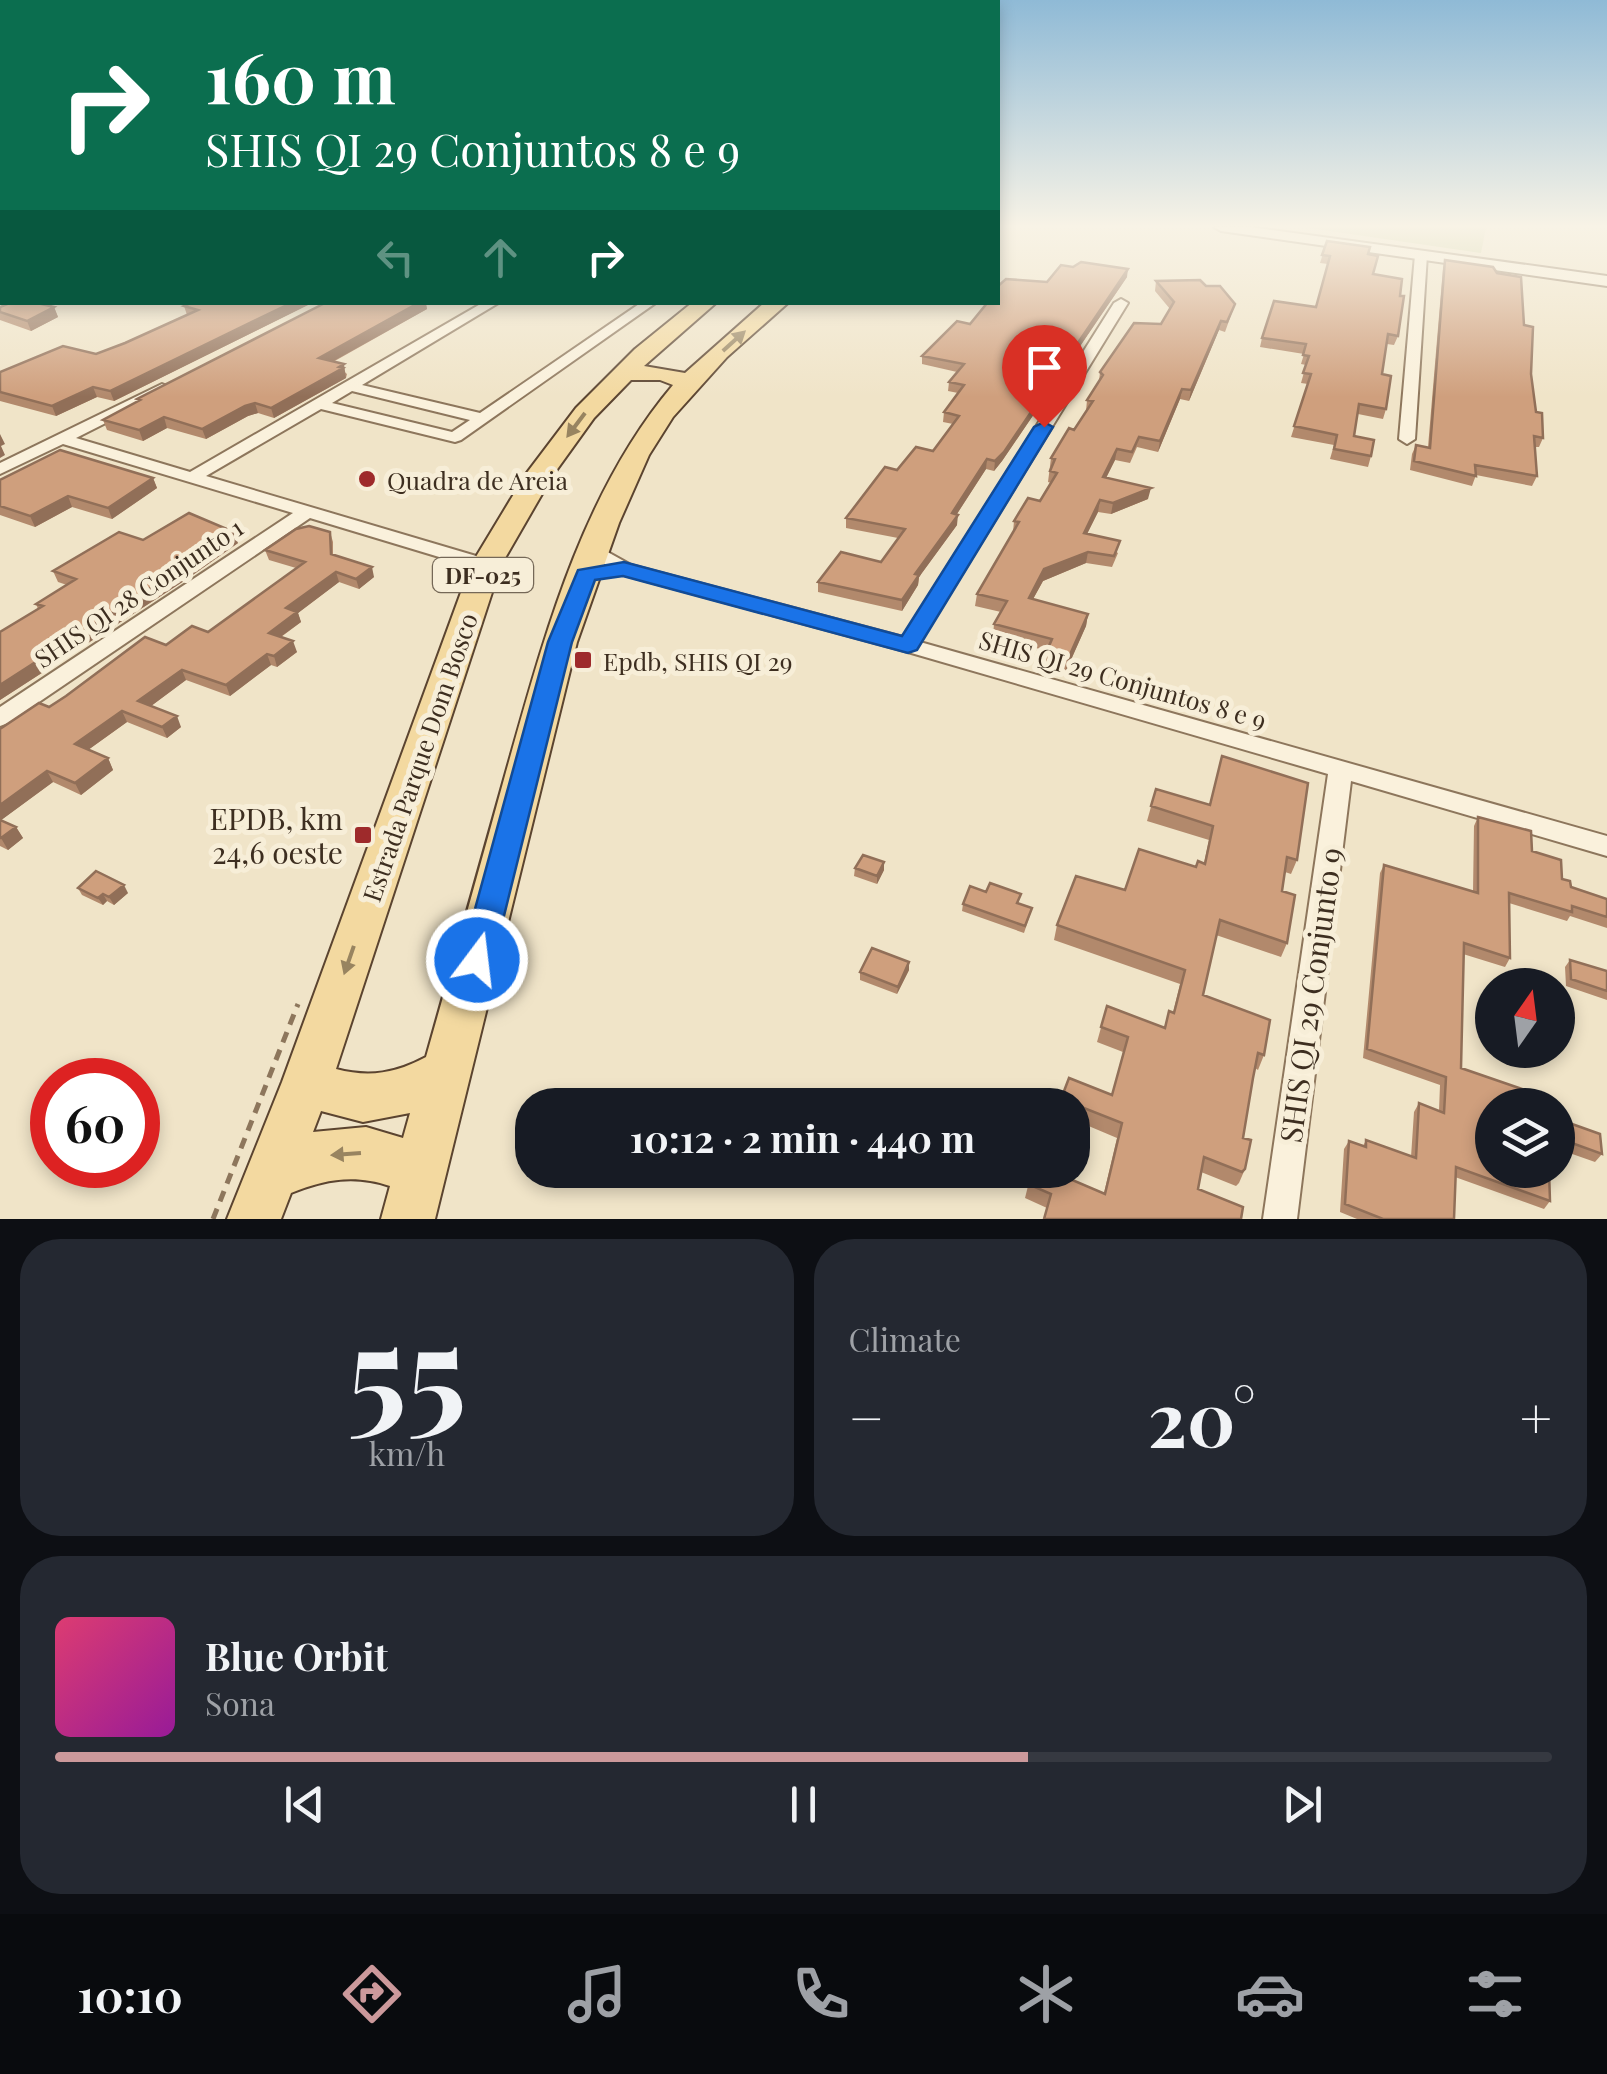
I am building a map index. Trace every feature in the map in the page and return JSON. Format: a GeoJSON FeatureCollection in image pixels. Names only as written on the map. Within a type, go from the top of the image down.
{"type":"FeatureCollection","features":[{"type":"Feature","properties":{"kind":"main road","name":"Estrada Parque Dom Bosco"},"geometry":{"type":"LineString","coordinates":[[263,1196],[307,1082],[486,564],[584,413],[633,363],[703,305]]}},
{"type":"Feature","properties":{"kind":"main road"},"geometry":{"type":"LineString","coordinates":[[263,1196],[319,1156],[366,1152],[414,1195],[560,642],[602,565],[636,455],[698,375],[776,305]]}},
{"type":"Feature","properties":{"kind":"main road"},"geometry":{"type":"LineString","coordinates":[[633,363],[662,374],[698,375]]}},
{"type":"Feature","properties":{"kind":"main road"},"geometry":{"type":"LineString","coordinates":[[307,1082],[346,1099],[389,1098],[419,1088],[448,1070]]}},
{"type":"Feature","properties":{"kind":"street"},"geometry":{"type":"LineString","coordinates":[[1407,439],[1419,284]]}},
{"type":"Feature","properties":{"kind":"street"},"geometry":{"type":"LineString","coordinates":[[908,645],[1121,303]]}},
{"type":"Feature","properties":{"kind":"street"},"geometry":{"type":"LineString","coordinates":[[192,478],[489,305]]}},
{"type":"Feature","properties":{"kind":"street"},"geometry":{"type":"LineString","coordinates":[[319,404],[455,437],[647,305]]}},
{"type":"Feature","properties":{"kind":"street"},"geometry":{"type":"LineString","coordinates":[[0,470],[181,379]]}},
{"type":"Feature","properties":{"kind":"street"},"geometry":{"type":"LineString","coordinates":[[350,386],[482,418]]}},
{"type":"Feature","properties":{"kind":"street"},"geometry":{"type":"LineString","coordinates":[[62,439],[486,564]]}},
{"type":"Feature","properties":{"kind":"street","name":"SHIS QI 28 Conjunto 1"},"geometry":{"type":"LineString","coordinates":[[0,718],[307,512]]}},
{"type":"Feature","properties":{"kind":"street","name":"SHIS QI 29 Conjuntos 8 e 9"},"geometry":{"type":"LineString","coordinates":[[602,565],[908,645],[1607,846]]}},
{"type":"Feature","properties":{"kind":"street","name":"SHIS QI 29 Conjunto 9"},"geometry":{"type":"LineString","coordinates":[[1280,1219],[1340,771]]}},
{"type":"Feature","properties":{"kind":"building"},"geometry":{"type":"Polygon","coordinates":[[[1000,284],[1118,284],[1004,452],[995,461],[987,459],[952,513],[958,515],[915,574],[919,575],[902,600],[818,582],[841,552],[881,562],[905,529],[846,518],[885,467],[897,470],[916,447],[933,451],[959,416],[944,412],[964,385],[949,382],[964,364],[922,356],[957,321],[970,324],[986,305],[1000,305],[1000,284]]]}},
{"type":"Feature","properties":{"kind":"building"},"geometry":{"type":"Polygon","coordinates":[[[1158,284],[1220,286],[1235,304],[1227,322],[1221,321],[1191,390],[1182,389],[1160,441],[1139,437],[1132,452],[1117,449],[1103,477],[1151,488],[1113,503],[1100,500],[1084,533],[1120,541],[1114,556],[1088,552],[1044,569],[1029,598],[1088,614],[1068,659],[1046,653],[1052,639],[994,624],[1007,601],[977,594],[1019,522],[1014,521],[1028,498],[1040,501],[1057,473],[1050,471],[1055,459],[1051,458],[1069,428],[1074,430],[1093,401],[1087,400],[1103,375],[1100,372],[1134,323],[1161,324],[1174,302],[1158,284]]]}},
{"type":"Feature","properties":{"kind":"building"},"geometry":{"type":"Polygon","coordinates":[[[1322,284],[1401,284],[1400,296],[1404,296],[1398,336],[1388,334],[1382,374],[1391,376],[1386,409],[1359,404],[1354,436],[1374,440],[1371,456],[1334,449],[1337,435],[1294,426],[1311,374],[1303,373],[1309,356],[1303,355],[1306,344],[1262,338],[1274,301],[1316,307],[1322,284]]]}},
{"type":"Feature","properties":{"kind":"building"},"geometry":{"type":"Polygon","coordinates":[[[1443,284],[1521,284],[1524,325],[1533,327],[1531,374],[1536,412],[1542,413],[1543,438],[1534,436],[1537,476],[1475,465],[1476,476],[1414,461],[1416,445],[1430,448],[1443,284]]]}},
{"type":"Feature","properties":{"kind":"building"},"geometry":{"type":"Polygon","coordinates":[[[287,305],[110,391],[93,387],[52,406],[0,392],[0,372],[63,346],[96,354],[198,310],[184,306],[287,305]]]}},
{"type":"Feature","properties":{"kind":"building"},"geometry":{"type":"Polygon","coordinates":[[[321,305],[415,305],[319,358],[344,364],[339,367],[343,368],[271,408],[255,403],[245,406],[202,429],[164,417],[139,430],[103,420],[140,400],[137,399],[321,305]]]}},
{"type":"Feature","properties":{"kind":"building"},"geometry":{"type":"Polygon","coordinates":[[[0,307],[54,307],[27,321],[0,312],[0,307]]]}},
{"type":"Feature","properties":{"kind":"building"},"geometry":{"type":"Polygon","coordinates":[[[60,450],[153,478],[108,508],[68,496],[30,516],[0,506],[0,480],[60,450]]]}},
{"type":"Feature","properties":{"kind":"building"},"geometry":{"type":"Polygon","coordinates":[[[189,513],[234,532],[0,685],[0,632],[43,606],[36,604],[76,579],[53,571],[119,532],[143,540],[189,513]]]}},
{"type":"Feature","properties":{"kind":"building"},"geometry":{"type":"Polygon","coordinates":[[[309,526],[330,532],[331,554],[372,567],[356,579],[336,572],[286,608],[297,612],[269,633],[293,641],[274,656],[267,654],[226,685],[182,670],[138,701],[177,716],[162,727],[122,711],[75,744],[108,758],[75,783],[47,771],[0,805],[0,729],[39,703],[49,707],[145,637],[166,645],[192,626],[208,632],[305,562],[265,550],[296,529],[309,526]]]}},
{"type":"Feature","properties":{"kind":"building"},"geometry":{"type":"Polygon","coordinates":[[[1222,756],[1308,783],[1297,860],[1287,857],[1282,891],[1295,895],[1287,943],[1220,920],[1203,995],[1270,1020],[1264,1055],[1258,1053],[1253,1078],[1243,1138],[1251,1140],[1245,1169],[1242,1172],[1204,1157],[1198,1189],[1243,1207],[1241,1219],[1044,1219],[1051,1194],[1037,1188],[1090,1188],[1105,1194],[1122,1123],[1090,1110],[1090,1088],[1065,1088],[1069,1078],[1112,1095],[1128,1037],[1101,1027],[1107,1006],[1165,1028],[1169,1011],[1174,1013],[1185,970],[1057,925],[1076,876],[1125,890],[1139,849],[1196,867],[1198,861],[1205,864],[1213,826],[1151,806],[1156,789],[1210,805],[1222,756]]]}},
{"type":"Feature","properties":{"kind":"building"},"geometry":{"type":"Polygon","coordinates":[[[1478,817],[1531,831],[1532,851],[1561,860],[1562,879],[1570,881],[1571,887],[1607,899],[1607,917],[1572,906],[1572,912],[1509,893],[1510,958],[1464,943],[1461,1068],[1519,1088],[1475,1088],[1475,1174],[1456,1167],[1454,1219],[1383,1219],[1345,1204],[1349,1141],[1366,1147],[1366,1140],[1416,1158],[1419,1103],[1444,1113],[1446,1077],[1367,1049],[1384,865],[1478,893],[1478,817]]]}},
{"type":"Feature","properties":{"kind":"building"},"geometry":{"type":"Polygon","coordinates":[[[0,820],[16,827],[1,838],[0,838],[0,820]]]}},
{"type":"Feature","properties":{"kind":"building"},"geometry":{"type":"Polygon","coordinates":[[[863,855],[884,862],[877,876],[855,868],[863,855]]]}},
{"type":"Feature","properties":{"kind":"building"},"geometry":{"type":"Polygon","coordinates":[[[96,871],[124,885],[109,897],[103,894],[98,898],[78,888],[96,871]]]}},
{"type":"Feature","properties":{"kind":"building"},"geometry":{"type":"Polygon","coordinates":[[[990,883],[1021,894],[1017,903],[1032,908],[1025,926],[963,904],[970,886],[986,892],[990,883]]]}},
{"type":"Feature","properties":{"kind":"building"},"geometry":{"type":"Polygon","coordinates":[[[872,948],[909,962],[898,987],[860,972],[872,948]]]}},
{"type":"Feature","properties":{"kind":"building"},"geometry":{"type":"Polygon","coordinates":[[[1570,960],[1607,971],[1607,991],[1575,980],[1575,968],[1570,968],[1570,960]]]}},
{"type":"Feature","properties":{"kind":"building"},"geometry":{"type":"Polygon","coordinates":[[[1575,1125],[1600,1134],[1602,1154],[1575,1144],[1575,1125]]]}},
{"type":"Feature","properties":{"kind":"building"},"geometry":{"type":"Polygon","coordinates":[[[1514,1188],[1550,1188],[1550,1201],[1514,1188]]]}},
{"type":"Feature","properties":{"kind":"place","name":"Quadra de Areia"},"geometry":{"type":"Point","coordinates":[367,479]}},
{"type":"Feature","properties":{"kind":"place","name":"Epdb, SHIS QI 29"},"geometry":{"type":"Point","coordinates":[583,660]}},
{"type":"Feature","properties":{"kind":"place","name":"EPDB, km 24,6 oeste"},"geometry":{"type":"Point","coordinates":[363,835]}},
{"type":"Feature","properties":{"kind":"route"},"geometry":{"type":"LineString","coordinates":[[477,960],[560,642],[586,575],[624,569],[908,645],[1044,427]]}}]}
